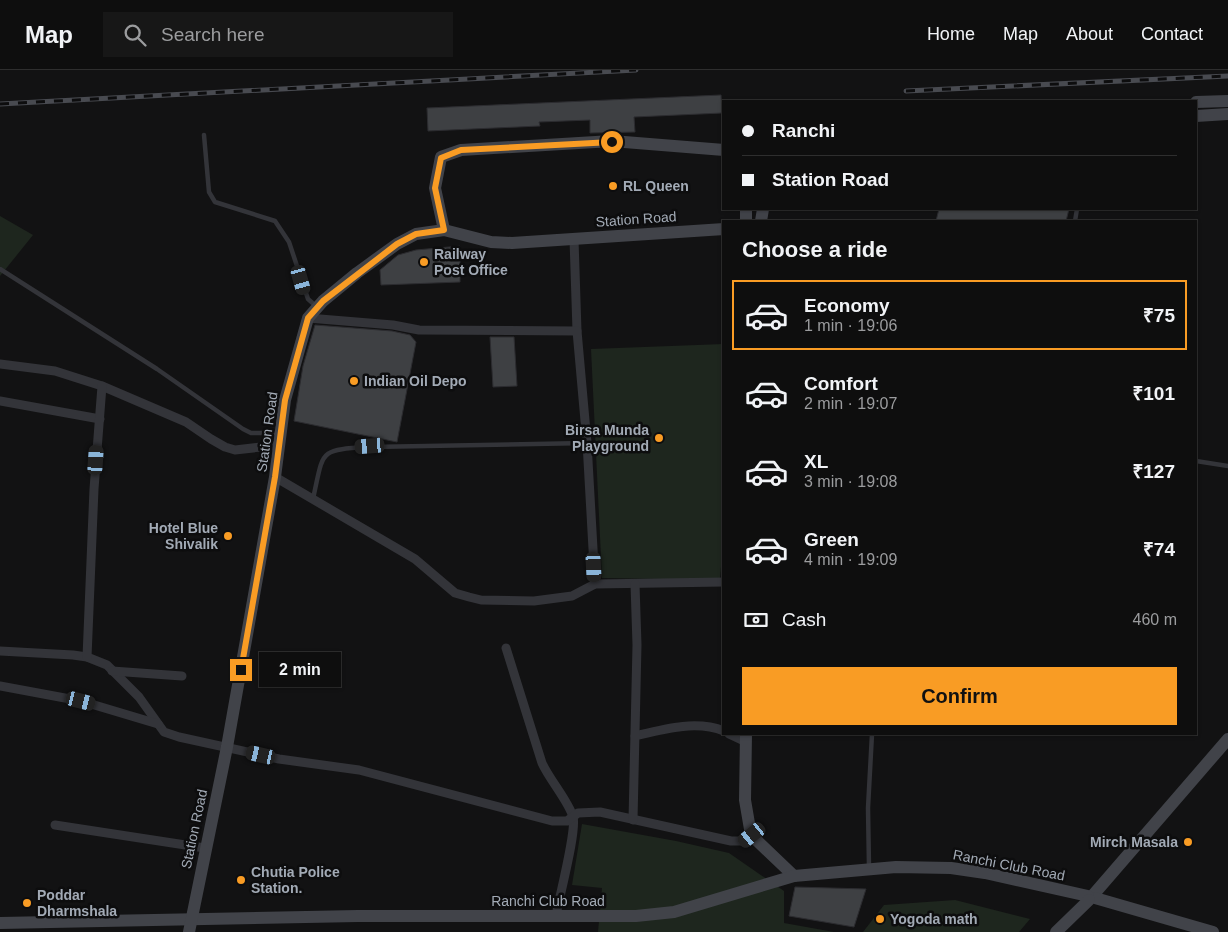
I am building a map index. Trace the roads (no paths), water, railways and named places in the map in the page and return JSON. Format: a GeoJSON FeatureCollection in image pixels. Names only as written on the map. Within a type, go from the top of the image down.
{"type":"FeatureCollection","features":[{"type":"Feature","properties":{"kind":"street"},"geometry":{"type":"LineString","coordinates":[[1197,102],[1228,101]]}},
{"type":"Feature","properties":{"kind":"street"},"geometry":{"type":"LineString","coordinates":[[1197,116],[1228,114]]}},
{"type":"Feature","properties":{"kind":"street"},"geometry":{"type":"LineString","coordinates":[[444,230],[435,188],[441,158],[461,150],[612,142],[722,150]]}},
{"type":"Feature","properties":{"kind":"street","name":"Station Road"},"geometry":{"type":"LineString","coordinates":[[190,926],[227,747],[275,477],[285,400],[308,318],[323,301],[357,273],[397,244],[416,234],[444,230],[491,242],[512,243],[722,229]]}},
{"type":"Feature","properties":{"kind":"street"},"geometry":{"type":"LineString","coordinates":[[574,239],[577,331],[587,443],[595,584]]}},
{"type":"Feature","properties":{"kind":"street"},"geometry":{"type":"LineString","coordinates":[[308,318],[393,325],[419,330],[577,331]]}},
{"type":"Feature","properties":{"kind":"street"},"geometry":{"type":"LineString","coordinates":[[0,364],[55,371],[102,386],[186,422],[225,447],[235,450],[280,439]]}},
{"type":"Feature","properties":{"kind":"street"},"geometry":{"type":"LineString","coordinates":[[87,657],[94,489],[102,386]]}},
{"type":"Feature","properties":{"kind":"street"},"geometry":{"type":"LineString","coordinates":[[0,401],[100,419]]}},
{"type":"Feature","properties":{"kind":"street"},"geometry":{"type":"LineString","coordinates":[[275,477],[415,559],[455,593],[469,597],[500,601],[561,598],[581,593],[595,584],[722,582]]}},
{"type":"Feature","properties":{"kind":"street"},"geometry":{"type":"LineString","coordinates":[[633,820],[637,646],[635,584]]}},
{"type":"Feature","properties":{"kind":"street"},"geometry":{"type":"LineString","coordinates":[[506,648],[542,763],[549,779],[573,817],[573,831],[556,916]]}},
{"type":"Feature","properties":{"kind":"street"},"geometry":{"type":"LineString","coordinates":[[0,651],[87,657],[107,665],[139,697],[164,732],[179,737],[279,758],[360,770],[552,821],[567,821],[578,813],[600,812],[731,841],[744,841],[752,835]]}},
{"type":"Feature","properties":{"kind":"street"},"geometry":{"type":"LineString","coordinates":[[112,671],[182,676]]}},
{"type":"Feature","properties":{"kind":"street"},"geometry":{"type":"LineString","coordinates":[[0,686],[81,701],[158,724]]}},
{"type":"Feature","properties":{"kind":"street"},"geometry":{"type":"LineString","coordinates":[[635,736],[691,726],[710,726],[722,730]]}},
{"type":"Feature","properties":{"kind":"street"},"geometry":{"type":"LineString","coordinates":[[746,738],[745,800],[752,835],[794,876]]}},
{"type":"Feature","properties":{"kind":"street"},"geometry":{"type":"LineString","coordinates":[[1056,932],[1091,897],[1226,744]]}},
{"type":"Feature","properties":{"kind":"street"},"geometry":{"type":"LineString","coordinates":[[55,825],[205,848]]}},
{"type":"Feature","properties":{"kind":"street","name":"Ranchi Club Road"},"geometry":{"type":"LineString","coordinates":[[0,923],[190,926],[358,916],[636,916],[674,912],[794,876],[896,867],[951,868],[985,873],[1091,897],[1213,932]]}},
{"type":"Feature","properties":{"kind":"lane"},"geometry":{"type":"LineString","coordinates":[[204,135],[209,192],[215,202],[275,221],[289,242],[308,299],[318,308]]}},
{"type":"Feature","properties":{"kind":"lane"},"geometry":{"type":"LineString","coordinates":[[0,269],[157,368],[243,429],[251,433],[280,439]]}},
{"type":"Feature","properties":{"kind":"lane"},"geometry":{"type":"LineString","coordinates":[[313,499],[321,461],[327,453],[335,449],[370,446],[587,443]]}},
{"type":"Feature","properties":{"kind":"lane"},"geometry":{"type":"LineString","coordinates":[[1197,461],[1228,466]]}},
{"type":"Feature","properties":{"kind":"lane"},"geometry":{"type":"LineString","coordinates":[[869,868],[868,808],[872,735]]}},
{"type":"Feature","properties":{"kind":"railway"},"geometry":{"type":"LineString","coordinates":[[0,104],[636,70]]}},
{"type":"Feature","properties":{"kind":"railway"},"geometry":{"type":"LineString","coordinates":[[906,91],[1228,76]]}},
{"type":"Feature","properties":{"kind":"place","name":"RL Queen"},"geometry":{"type":"Point","coordinates":[613,186]}},
{"type":"Feature","properties":{"kind":"place","name":"Railway Post Office"},"geometry":{"type":"Point","coordinates":[424,262]}},
{"type":"Feature","properties":{"kind":"place","name":"Indian Oil Depo"},"geometry":{"type":"Point","coordinates":[354,381]}},
{"type":"Feature","properties":{"kind":"place","name":"Birsa Munda Playground"},"geometry":{"type":"Point","coordinates":[659,438]}},
{"type":"Feature","properties":{"kind":"place","name":"Hotel Blue Shivalik"},"geometry":{"type":"Point","coordinates":[228,536]}},
{"type":"Feature","properties":{"kind":"place","name":"Mirch Masala"},"geometry":{"type":"Point","coordinates":[1188,842]}},
{"type":"Feature","properties":{"kind":"place","name":"Chutia Police Station."},"geometry":{"type":"Point","coordinates":[241,880]}},
{"type":"Feature","properties":{"kind":"place","name":"Poddar Dharmshala"},"geometry":{"type":"Point","coordinates":[27,903]}},
{"type":"Feature","properties":{"kind":"place","name":"Yogoda math"},"geometry":{"type":"Point","coordinates":[880,919]}}]}
